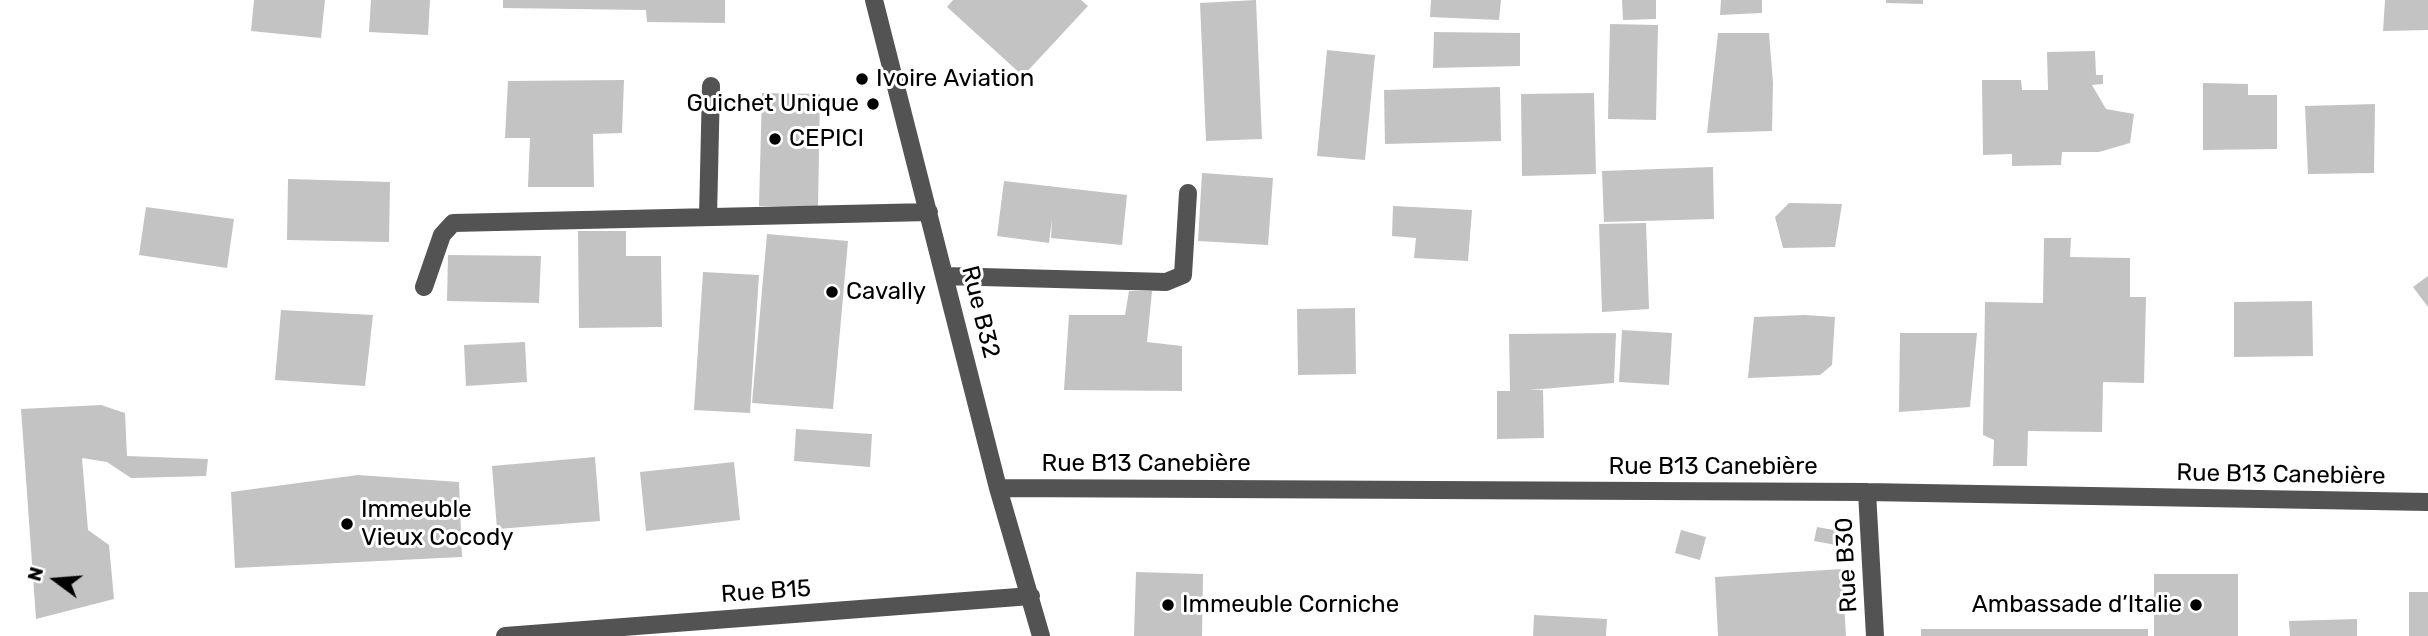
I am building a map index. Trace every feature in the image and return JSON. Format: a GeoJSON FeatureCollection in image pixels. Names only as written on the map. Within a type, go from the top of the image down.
{"type":"FeatureCollection","features":[{"type":"Feature","properties":{"kind":"street","name":"Rue B32"},"geometry":{"type":"LineString","coordinates":[[874,0],[998,488],[1041,636]]}},
{"type":"Feature","properties":{"kind":"street"},"geometry":{"type":"LineString","coordinates":[[708,217],[710,86]]}},
{"type":"Feature","properties":{"kind":"street"},"geometry":{"type":"LineString","coordinates":[[945,276],[1166,282],[1183,275],[1188,194]]}},
{"type":"Feature","properties":{"kind":"street"},"geometry":{"type":"LineString","coordinates":[[424,287],[442,235],[453,223],[929,212]]}},
{"type":"Feature","properties":{"kind":"street","name":"Rue B13 Canebière"},"geometry":{"type":"LineString","coordinates":[[998,488],[1867,492],[2428,502]]}},
{"type":"Feature","properties":{"kind":"street","name":"Rue B30"},"geometry":{"type":"LineString","coordinates":[[1867,492],[1875,636]]}},
{"type":"Feature","properties":{"kind":"street","name":"Rue B15"},"geometry":{"type":"LineString","coordinates":[[505,636],[1031,596]]}},
{"type":"Feature","properties":{"kind":"building"},"geometry":{"type":"Polygon","coordinates":[[[254,0],[325,0],[321,38],[251,31],[254,0]]]}},
{"type":"Feature","properties":{"kind":"building"},"geometry":{"type":"Polygon","coordinates":[[[371,0],[430,0],[428,35],[369,32],[371,0]]]}},
{"type":"Feature","properties":{"kind":"building"},"geometry":{"type":"Polygon","coordinates":[[[503,0],[725,0],[725,23],[647,22],[646,10],[503,8],[503,0]]]}},
{"type":"Feature","properties":{"kind":"building"},"geometry":{"type":"Polygon","coordinates":[[[953,0],[1081,0],[1088,6],[1023,76],[947,7],[953,0]]]}},
{"type":"Feature","properties":{"kind":"building"},"geometry":{"type":"Polygon","coordinates":[[[1256,0],[1262,139],[1206,141],[1200,3],[1256,0]]]}},
{"type":"Feature","properties":{"kind":"building"},"geometry":{"type":"Polygon","coordinates":[[[1431,0],[1501,0],[1499,20],[1430,17],[1431,0]]]}},
{"type":"Feature","properties":{"kind":"building"},"geometry":{"type":"Polygon","coordinates":[[[1622,0],[1656,0],[1656,19],[1623,20],[1622,0]]]}},
{"type":"Feature","properties":{"kind":"building"},"geometry":{"type":"Polygon","coordinates":[[[1721,0],[1762,0],[1762,13],[1720,15],[1721,0]]]}},
{"type":"Feature","properties":{"kind":"building"},"geometry":{"type":"Polygon","coordinates":[[[1886,0],[1923,0],[1923,4],[1886,3],[1886,0]]]}},
{"type":"Feature","properties":{"kind":"building"},"geometry":{"type":"Polygon","coordinates":[[[2385,0],[2428,0],[2428,30],[2383,31],[2385,0]]]}},
{"type":"Feature","properties":{"kind":"building"},"geometry":{"type":"Polygon","coordinates":[[[1610,24],[1658,25],[1656,120],[1608,119],[1610,24]]]}},
{"type":"Feature","properties":{"kind":"building"},"geometry":{"type":"Polygon","coordinates":[[[1434,32],[1520,33],[1520,66],[1433,68],[1434,32]]]}},
{"type":"Feature","properties":{"kind":"building"},"geometry":{"type":"Polygon","coordinates":[[[1718,33],[1769,33],[1773,83],[1772,131],[1707,133],[1718,33]]]}},
{"type":"Feature","properties":{"kind":"building"},"geometry":{"type":"Polygon","coordinates":[[[1327,50],[1375,55],[1365,160],[1317,156],[1327,50]]]}},
{"type":"Feature","properties":{"kind":"building"},"geometry":{"type":"Polygon","coordinates":[[[2095,51],[2096,75],[2103,75],[2103,84],[2092,85],[2106,109],[2134,114],[2130,143],[2099,152],[2062,152],[2061,165],[2012,166],[2012,154],[1983,155],[1982,80],[2021,80],[2022,90],[2048,90],[2047,52],[2095,51]]]}},
{"type":"Feature","properties":{"kind":"building"},"geometry":{"type":"Polygon","coordinates":[[[624,80],[622,133],[593,134],[594,187],[528,187],[530,138],[505,138],[508,81],[624,80]]]}},
{"type":"Feature","properties":{"kind":"building"},"geometry":{"type":"Polygon","coordinates":[[[2203,83],[2248,84],[2248,95],[2277,95],[2277,149],[2203,150],[2203,83]]]}},
{"type":"Feature","properties":{"kind":"building"},"geometry":{"type":"Polygon","coordinates":[[[1500,87],[1501,141],[1385,144],[1384,90],[1500,87]]]}},
{"type":"Feature","properties":{"kind":"building"},"geometry":{"type":"Polygon","coordinates":[[[762,93],[820,94],[818,207],[759,206],[762,93]]]}},
{"type":"Feature","properties":{"kind":"building"},"geometry":{"type":"Polygon","coordinates":[[[1594,93],[1596,174],[1522,176],[1521,94],[1594,93]]]}},
{"type":"Feature","properties":{"kind":"building"},"geometry":{"type":"Polygon","coordinates":[[[2375,104],[2374,173],[2308,174],[2305,106],[2375,104]]]}},
{"type":"Feature","properties":{"kind":"building"},"geometry":{"type":"Polygon","coordinates":[[[1713,167],[1714,219],[1604,222],[1602,171],[1713,167]]]}},
{"type":"Feature","properties":{"kind":"building"},"geometry":{"type":"Polygon","coordinates":[[[1202,173],[1273,178],[1268,245],[1198,241],[1202,173]]]}},
{"type":"Feature","properties":{"kind":"building"},"geometry":{"type":"Polygon","coordinates":[[[288,179],[390,182],[389,242],[287,240],[288,179]]]}},
{"type":"Feature","properties":{"kind":"building"},"geometry":{"type":"Polygon","coordinates":[[[1004,181],[1127,195],[1122,245],[1051,238],[1052,219],[1049,243],[997,236],[1004,181]]]}},
{"type":"Feature","properties":{"kind":"building"},"geometry":{"type":"Polygon","coordinates":[[[1789,203],[1842,204],[1835,247],[1783,248],[1775,217],[1789,203]]]}},
{"type":"Feature","properties":{"kind":"building"},"geometry":{"type":"Polygon","coordinates":[[[1393,206],[1472,210],[1468,261],[1414,258],[1416,238],[1392,236],[1393,206]]]}},
{"type":"Feature","properties":{"kind":"building"},"geometry":{"type":"Polygon","coordinates":[[[146,207],[234,219],[227,268],[139,255],[146,207]]]}},
{"type":"Feature","properties":{"kind":"building"},"geometry":{"type":"Polygon","coordinates":[[[1646,223],[1649,309],[1602,312],[1599,224],[1646,223]]]}},
{"type":"Feature","properties":{"kind":"building"},"geometry":{"type":"Polygon","coordinates":[[[578,231],[626,231],[626,256],[661,256],[662,327],[579,328],[578,231]]]}},
{"type":"Feature","properties":{"kind":"building"},"geometry":{"type":"Polygon","coordinates":[[[767,234],[848,241],[833,409],[752,403],[767,234]]]}},
{"type":"Feature","properties":{"kind":"building"},"geometry":{"type":"Polygon","coordinates":[[[2044,238],[2071,238],[2070,257],[2130,258],[2130,297],[2146,297],[2144,383],[2103,382],[2102,432],[2028,431],[2027,466],[1993,466],[1994,440],[1983,435],[1985,302],[2043,303],[2044,238]]]}},
{"type":"Feature","properties":{"kind":"building"},"geometry":{"type":"Polygon","coordinates":[[[448,255],[541,256],[539,303],[447,301],[448,255]]]}},
{"type":"Feature","properties":{"kind":"building"},"geometry":{"type":"Polygon","coordinates":[[[703,272],[759,275],[750,413],[694,410],[703,272]]]}},
{"type":"Feature","properties":{"kind":"building"},"geometry":{"type":"Polygon","coordinates":[[[2428,276],[2428,307],[2413,287],[2428,276]]]}},
{"type":"Feature","properties":{"kind":"building"},"geometry":{"type":"Polygon","coordinates":[[[1129,291],[1152,291],[1147,342],[1182,346],[1182,391],[1064,390],[1069,315],[1125,315],[1129,291]]]}},
{"type":"Feature","properties":{"kind":"building"},"geometry":{"type":"Polygon","coordinates":[[[2312,301],[2313,356],[2234,357],[2234,302],[2312,301]]]}},
{"type":"Feature","properties":{"kind":"building"},"geometry":{"type":"Polygon","coordinates":[[[1355,308],[1356,374],[1298,375],[1297,309],[1355,308]]]}},
{"type":"Feature","properties":{"kind":"building"},"geometry":{"type":"Polygon","coordinates":[[[281,310],[373,315],[365,386],[275,380],[281,310]]]}},
{"type":"Feature","properties":{"kind":"building"},"geometry":{"type":"Polygon","coordinates":[[[1754,317],[1835,317],[1832,365],[1820,375],[1748,378],[1754,317]]]}},
{"type":"Feature","properties":{"kind":"building"},"geometry":{"type":"Polygon","coordinates":[[[1622,330],[1672,333],[1669,385],[1619,382],[1622,330]]]}},
{"type":"Feature","properties":{"kind":"building"},"geometry":{"type":"Polygon","coordinates":[[[1616,333],[1614,383],[1529,390],[1543,390],[1544,438],[1497,439],[1497,391],[1510,391],[1509,334],[1616,333]]]}},
{"type":"Feature","properties":{"kind":"building"},"geometry":{"type":"Polygon","coordinates":[[[1900,333],[1977,333],[1970,407],[1899,412],[1900,333]]]}},
{"type":"Feature","properties":{"kind":"building"},"geometry":{"type":"Polygon","coordinates":[[[525,342],[527,382],[466,386],[464,345],[525,342]]]}},
{"type":"Feature","properties":{"kind":"building"},"geometry":{"type":"Polygon","coordinates":[[[101,405],[125,413],[127,456],[208,459],[206,476],[131,478],[107,462],[82,458],[88,530],[109,545],[114,599],[36,619],[21,409],[101,405]]]}},
{"type":"Feature","properties":{"kind":"building"},"geometry":{"type":"Polygon","coordinates":[[[796,429],[872,434],[870,467],[794,461],[796,429]]]}},
{"type":"Feature","properties":{"kind":"building"},"geometry":{"type":"Polygon","coordinates":[[[595,457],[600,521],[497,529],[492,466],[595,457]]]}},
{"type":"Feature","properties":{"kind":"building"},"geometry":{"type":"Polygon","coordinates":[[[734,462],[740,520],[646,531],[640,472],[734,462]]]}},
{"type":"Feature","properties":{"kind":"building","name":"Immeuble Vieux Cocody"},"geometry":{"type":"Polygon","coordinates":[[[358,475],[459,482],[462,557],[235,568],[231,492],[358,475]]]}},
{"type":"Feature","properties":{"kind":"building"},"geometry":{"type":"Polygon","coordinates":[[[1817,527],[1839,531],[1836,545],[1814,541],[1817,527]]]}},
{"type":"Feature","properties":{"kind":"building"},"geometry":{"type":"Polygon","coordinates":[[[1681,530],[1706,537],[1700,560],[1675,553],[1681,530]]]}},
{"type":"Feature","properties":{"kind":"building"},"geometry":{"type":"Polygon","coordinates":[[[1842,569],[1846,636],[1718,636],[1715,577],[1842,569]]]}},
{"type":"Feature","properties":{"kind":"building","name":"Immeuble Corniche"},"geometry":{"type":"Polygon","coordinates":[[[1136,572],[1203,574],[1202,636],[1134,636],[1136,572]]]}},
{"type":"Feature","properties":{"kind":"building","name":"Ambassade d’Italie"},"geometry":{"type":"Polygon","coordinates":[[[2154,574],[2238,574],[2238,636],[2154,636],[2154,574]]]}},
{"type":"Feature","properties":{"kind":"building"},"geometry":{"type":"Polygon","coordinates":[[[2409,592],[2428,592],[2428,636],[2409,636],[2409,592]]]}},
{"type":"Feature","properties":{"kind":"building"},"geometry":{"type":"Polygon","coordinates":[[[1534,615],[1607,619],[1606,636],[1533,636],[1534,615]]]}},
{"type":"Feature","properties":{"kind":"building"},"geometry":{"type":"Polygon","coordinates":[[[2357,619],[2357,636],[2290,636],[2289,621],[2357,619]]]}},
{"type":"Feature","properties":{"kind":"building"},"geometry":{"type":"Polygon","coordinates":[[[1921,629],[2148,629],[2148,636],[1921,636],[1921,629]]]}},
{"type":"Feature","properties":{"kind":"place","name":"Ivoire Aviation"},"geometry":{"type":"Point","coordinates":[862,79]}},
{"type":"Feature","properties":{"kind":"place","name":"Guichet Unique"},"geometry":{"type":"Point","coordinates":[873,104]}},
{"type":"Feature","properties":{"kind":"place","name":"CEPICI"},"geometry":{"type":"Point","coordinates":[775,139]}},
{"type":"Feature","properties":{"kind":"place","name":"Cavally"},"geometry":{"type":"Point","coordinates":[832,292]}},
{"type":"Feature","properties":{"kind":"place","name":"Immeuble Vieux Cocody"},"geometry":{"type":"Point","coordinates":[347,524]}},
{"type":"Feature","properties":{"kind":"place","name":"Immeuble Corniche"},"geometry":{"type":"Point","coordinates":[1168,605]}},
{"type":"Feature","properties":{"kind":"place","name":"Ambassade d’Italie"},"geometry":{"type":"Point","coordinates":[2196,605]}}]}
